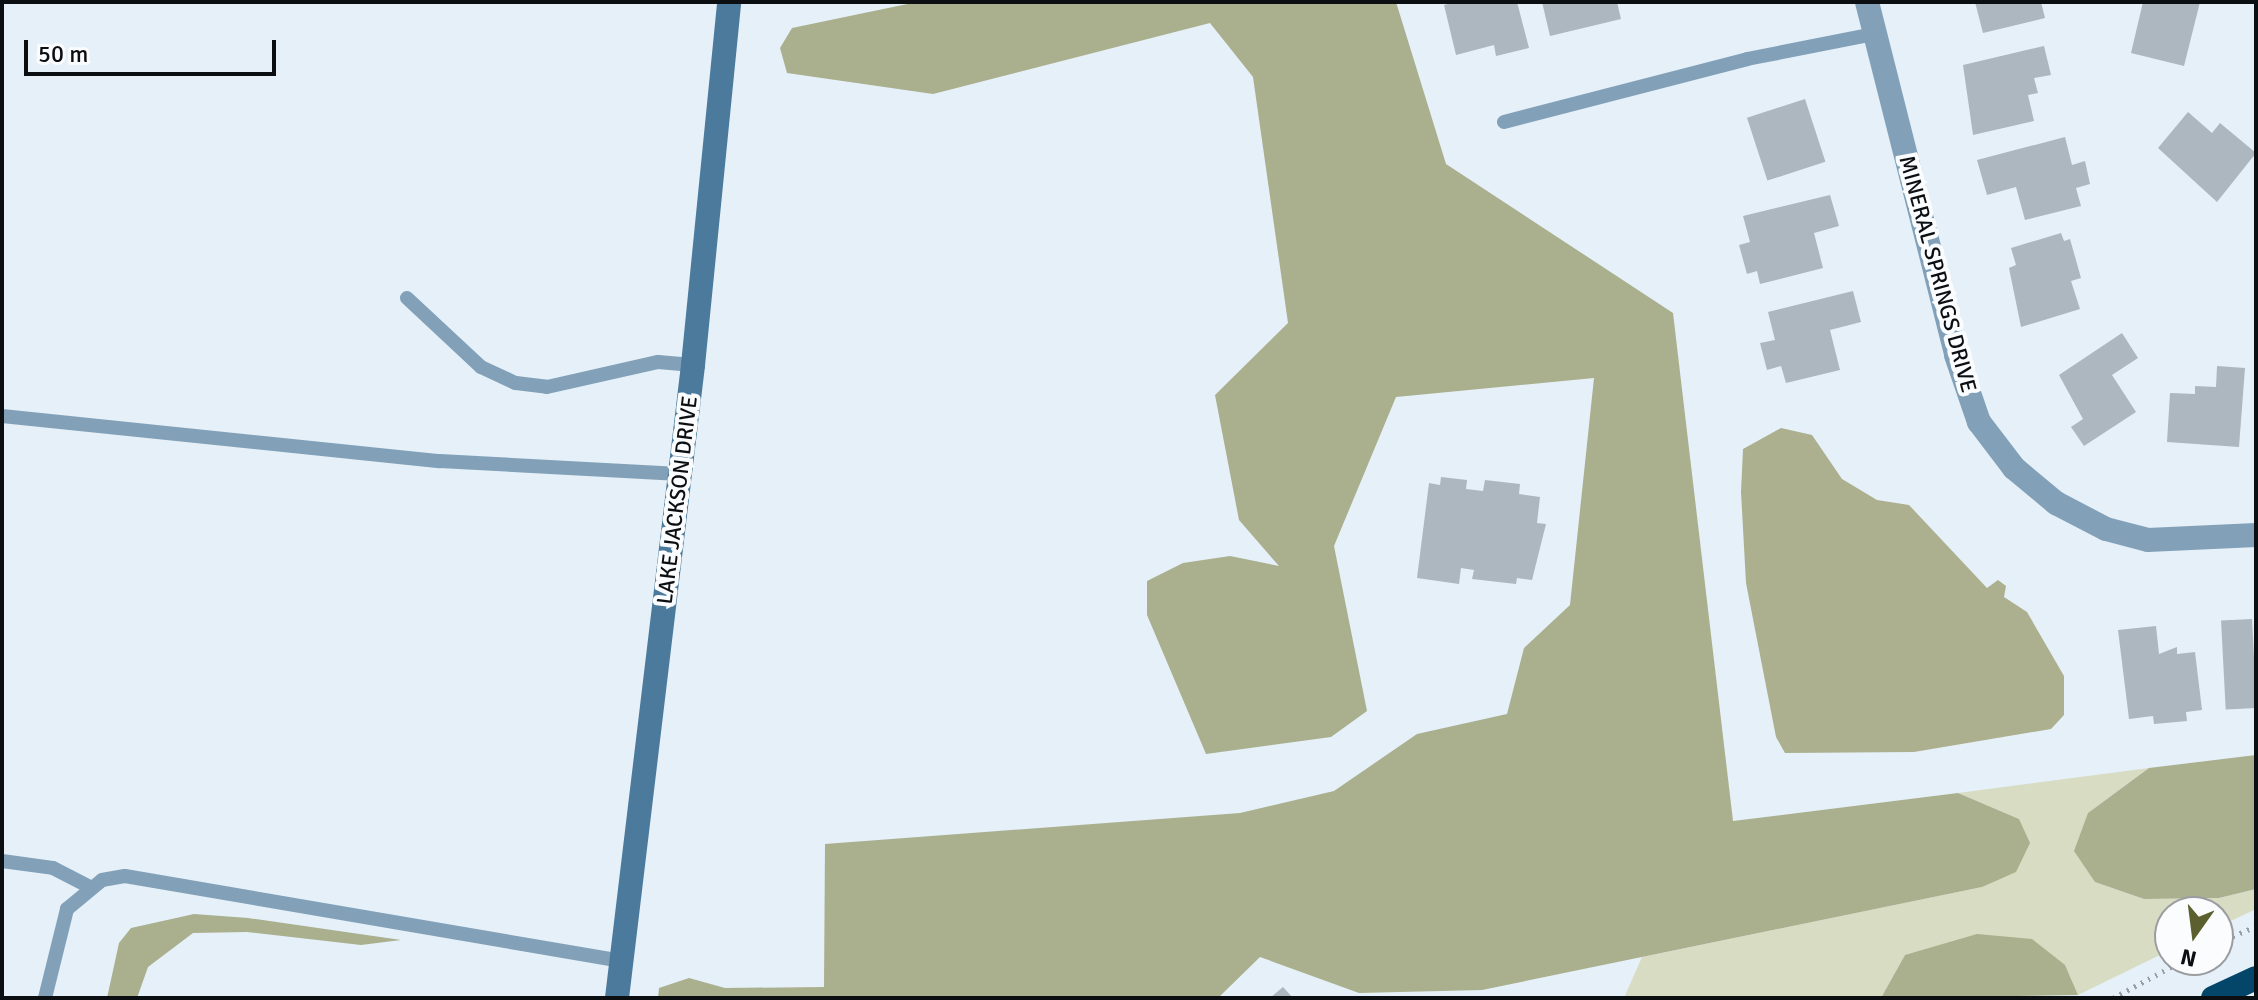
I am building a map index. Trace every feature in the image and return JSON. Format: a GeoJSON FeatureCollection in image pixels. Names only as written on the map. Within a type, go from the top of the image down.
{"type":"FeatureCollection","features":[{"type":"Feature","properties":{"kind":"highway"},"geometry":{"type":"LineString","coordinates":[[2213,998],[2256,978]]}},
{"type":"Feature","properties":{"kind":"street","name":"LAKE JACKSON DRIVE"},"geometry":{"type":"LineString","coordinates":[[617,998],[693,365],[729,2]]}},
{"type":"Feature","properties":{"kind":"street","name":"MINERAL SPRINGS DRIVE"},"geometry":{"type":"LineString","coordinates":[[1867,2],[1956,355],[1979,422],[2014,468],[2056,503],[2106,529],[2148,540],[2256,535]]}},
{"type":"Feature","properties":{"kind":"lane"},"geometry":{"type":"LineString","coordinates":[[1504,122],[1747,59],[1875,34]]}},
{"type":"Feature","properties":{"kind":"lane"},"geometry":{"type":"LineString","coordinates":[[407,298],[481,367],[516,383],[547,387],[658,362],[693,365]]}},
{"type":"Feature","properties":{"kind":"lane"},"geometry":{"type":"LineString","coordinates":[[2,416],[440,461],[680,474]]}},
{"type":"Feature","properties":{"kind":"lane"},"geometry":{"type":"LineString","coordinates":[[2,861],[53,868],[90,887]]}},
{"type":"Feature","properties":{"kind":"lane"},"geometry":{"type":"LineString","coordinates":[[45,998],[63,918],[90,887],[125,876],[622,961]]}},
{"type":"Feature","properties":{"kind":"path"},"geometry":{"type":"LineString","coordinates":[[2234,936],[2256,926]]}},
{"type":"Feature","properties":{"kind":"path"},"geometry":{"type":"LineString","coordinates":[[2113,998],[2154,976]]}},
{"type":"Feature","properties":{"kind":"shaded area"},"geometry":{"type":"Polygon","coordinates":[[[917,2],[1396,2],[1446,164],[1673,313],[1733,821],[1958,793],[2019,819],[2030,843],[2016,872],[1982,887],[1482,990],[1359,993],[1260,957],[1218,998],[658,998],[659,988],[689,978],[725,988],[824,987],[825,844],[1240,813],[1334,791],[1417,734],[1507,714],[1524,648],[1570,605],[1594,378],[1396,397],[1334,546],[1367,711],[1331,737],[1206,754],[1147,615],[1147,581],[1183,563],[1230,556],[1279,566],[1239,520],[1215,395],[1288,323],[1253,77],[1210,23],[933,94],[787,73],[780,48],[792,28],[917,2]]]}},
{"type":"Feature","properties":{"kind":"shaded area"},"geometry":{"type":"Polygon","coordinates":[[[1781,428],[1812,435],[1842,479],[1877,500],[1909,505],[1987,588],[1998,580],[2006,586],[2004,597],[2027,612],[2064,676],[2064,715],[2051,729],[1914,752],[1785,753],[1776,737],[1746,583],[1741,492],[1743,449],[1781,428]]]}},
{"type":"Feature","properties":{"kind":"shaded area"},"geometry":{"type":"Polygon","coordinates":[[[2256,755],[2256,889],[2227,896],[2154,896],[2154,899],[2144,899],[2095,882],[2074,851],[2088,813],[2149,768],[2256,755]]]}},
{"type":"Feature","properties":{"kind":"shaded area"},"geometry":{"type":"Polygon","coordinates":[[[2149,768],[2088,813],[2095,882],[2144,899],[2154,899],[2154,958],[2078,995],[2065,965],[1905,955],[1881,998],[1624,998],[1642,957],[1982,887],[2019,819],[1958,793],[2149,768]]]}},
{"type":"Feature","properties":{"kind":"shaded area"},"geometry":{"type":"Polygon","coordinates":[[[2256,889],[2256,909],[2234,919],[2234,896],[2227,896],[2256,889]]]}},
{"type":"Feature","properties":{"kind":"shaded area"},"geometry":{"type":"Polygon","coordinates":[[[194,914],[248,918],[401,940],[361,945],[247,932],[193,933],[148,967],[137,998],[107,998],[119,943],[131,928],[194,914]]]}},
{"type":"Feature","properties":{"kind":"shaded area"},"geometry":{"type":"Polygon","coordinates":[[[1977,934],[2032,939],[2065,965],[2078,995],[1881,998],[1905,955],[1977,934]]]}},
{"type":"Feature","properties":{"kind":"building"},"geometry":{"type":"Polygon","coordinates":[[[1456,2],[1517,2],[1529,48],[1496,56],[1494,45],[1456,55],[1444,5],[1456,2]]]}},
{"type":"Feature","properties":{"kind":"building"},"geometry":{"type":"Polygon","coordinates":[[[1542,2],[1617,2],[1621,19],[1550,36],[1542,2]]]}},
{"type":"Feature","properties":{"kind":"building"},"geometry":{"type":"Polygon","coordinates":[[[1975,2],[2041,2],[2045,18],[1983,33],[1975,2]]]}},
{"type":"Feature","properties":{"kind":"building"},"geometry":{"type":"Polygon","coordinates":[[[2143,2],[2200,2],[2184,66],[2131,53],[2143,2]]]}},
{"type":"Feature","properties":{"kind":"building"},"geometry":{"type":"Polygon","coordinates":[[[2044,46],[2051,75],[2034,78],[2038,93],[2028,95],[2034,121],[1973,135],[1963,65],[2044,46]]]}},
{"type":"Feature","properties":{"kind":"building"},"geometry":{"type":"Polygon","coordinates":[[[1805,99],[1825,162],[1767,181],[1747,118],[1805,99]]]}},
{"type":"Feature","properties":{"kind":"building"},"geometry":{"type":"Polygon","coordinates":[[[2188,112],[2212,133],[2220,123],[2256,153],[2217,202],[2158,148],[2188,112]]]}},
{"type":"Feature","properties":{"kind":"building"},"geometry":{"type":"Polygon","coordinates":[[[2065,137],[2072,165],[2085,161],[2090,184],[2076,188],[2081,206],[2025,220],[2016,187],[1987,195],[1977,160],[2065,137]]]}},
{"type":"Feature","properties":{"kind":"building"},"geometry":{"type":"Polygon","coordinates":[[[1830,195],[1839,226],[1814,233],[1823,268],[1760,284],[1757,271],[1747,274],[1739,245],[1750,242],[1743,216],[1830,195]]]}},
{"type":"Feature","properties":{"kind":"building"},"geometry":{"type":"Polygon","coordinates":[[[2061,233],[2064,241],[2070,239],[2081,278],[2071,281],[2080,309],[2021,327],[2009,268],[2016,265],[2011,248],[2061,233]]]}},
{"type":"Feature","properties":{"kind":"building"},"geometry":{"type":"Polygon","coordinates":[[[1853,291],[1861,322],[1830,330],[1840,370],[1786,383],[1781,366],[1767,370],[1760,343],[1775,340],[1768,312],[1853,291]]]}},
{"type":"Feature","properties":{"kind":"building"},"geometry":{"type":"Polygon","coordinates":[[[2122,333],[2138,358],[2112,375],[2136,412],[2084,446],[2071,427],[2083,419],[2059,375],[2122,333]]]}},
{"type":"Feature","properties":{"kind":"building"},"geometry":{"type":"Polygon","coordinates":[[[2217,366],[2245,368],[2239,447],[2167,442],[2170,393],[2195,394],[2195,386],[2216,387],[2217,366]]]}},
{"type":"Feature","properties":{"kind":"building"},"geometry":{"type":"Polygon","coordinates":[[[1441,477],[1467,480],[1466,489],[1483,491],[1485,480],[1520,484],[1519,494],[1540,497],[1537,523],[1546,524],[1532,580],[1517,578],[1516,584],[1472,579],[1474,570],[1461,568],[1459,584],[1417,578],[1429,483],[1440,485],[1441,477]]]}},
{"type":"Feature","properties":{"kind":"building"},"geometry":{"type":"Polygon","coordinates":[[[2252,619],[2256,708],[2226,710],[2221,621],[2252,619]]]}},
{"type":"Feature","properties":{"kind":"building"},"geometry":{"type":"Polygon","coordinates":[[[2156,626],[2159,654],[2177,647],[2177,654],[2195,652],[2202,710],[2186,712],[2187,721],[2154,724],[2153,716],[2129,719],[2118,630],[2156,626]]]}},
{"type":"Feature","properties":{"kind":"building"},"geometry":{"type":"Polygon","coordinates":[[[1283,987],[1293,998],[1270,998],[1283,987]]]}}]}
